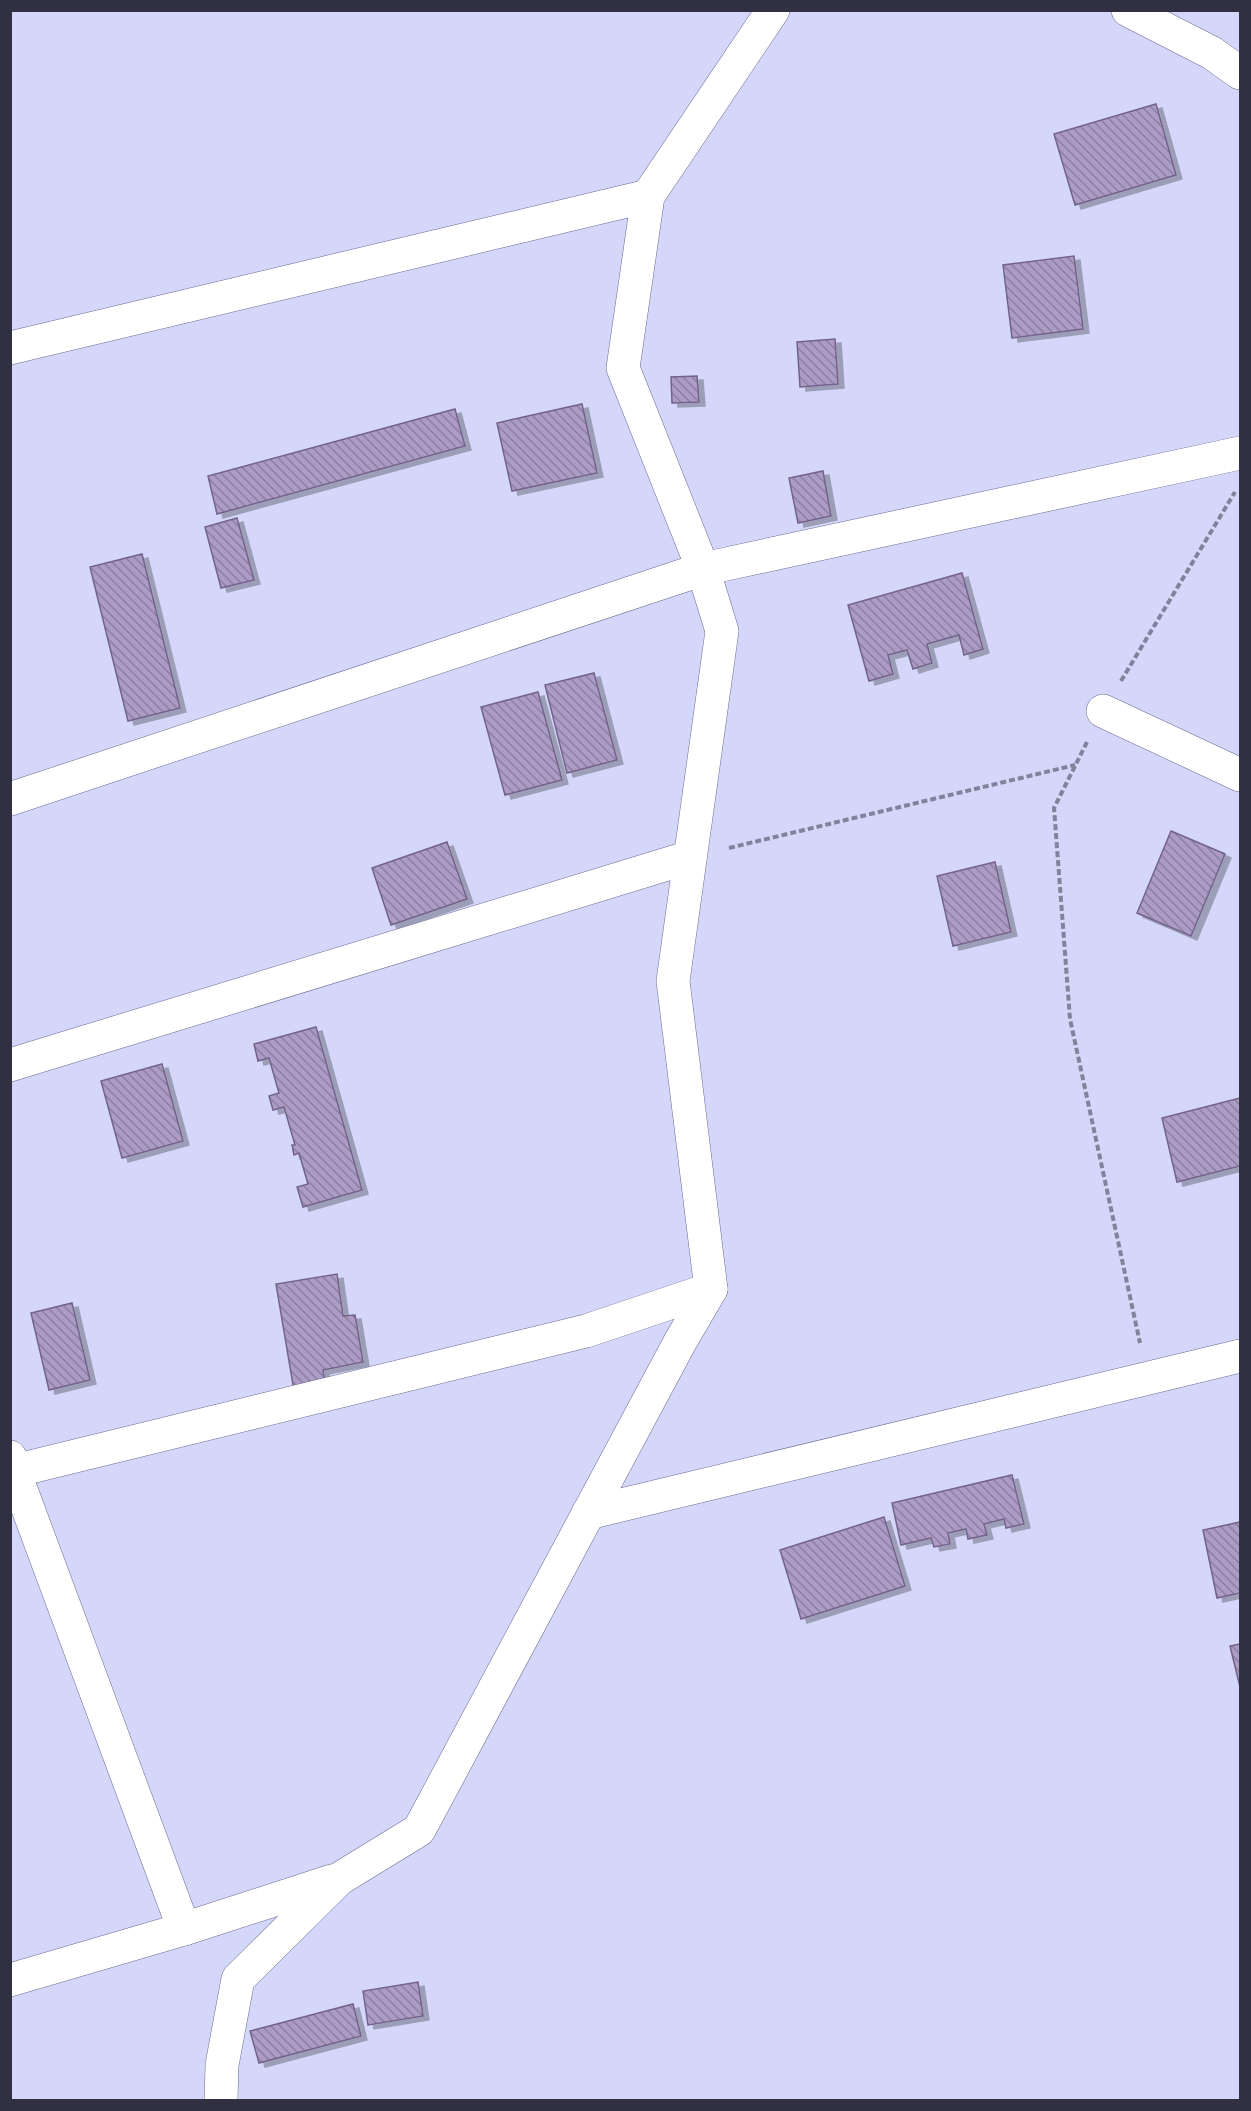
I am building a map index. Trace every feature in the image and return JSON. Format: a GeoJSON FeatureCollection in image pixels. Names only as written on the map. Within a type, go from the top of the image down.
{"type":"FeatureCollection","features":[{"type":"Feature","properties":{"kind":"street"},"geometry":{"type":"LineString","coordinates":[[220,2100],[222,2065],[238,1979],[339,1879],[419,1830],[680,1342],[711,1290],[673,981],[722,631],[703,569],[623,368],[648,196],[773,10]]}},
{"type":"Feature","properties":{"kind":"street"},"geometry":{"type":"LineString","coordinates":[[1128,10],[1212,53],[1240,73]]}},
{"type":"Feature","properties":{"kind":"street"},"geometry":{"type":"LineString","coordinates":[[10,348],[648,196]]}},
{"type":"Feature","properties":{"kind":"street"},"geometry":{"type":"LineString","coordinates":[[10,799],[703,569],[1240,453]]}},
{"type":"Feature","properties":{"kind":"street"},"geometry":{"type":"LineString","coordinates":[[1103,711],[1240,775]]}},
{"type":"Feature","properties":{"kind":"street"},"geometry":{"type":"LineString","coordinates":[[10,1065],[690,858]]}},
{"type":"Feature","properties":{"kind":"street"},"geometry":{"type":"LineString","coordinates":[[184,1929],[12,1467],[586,1331],[711,1290]]}},
{"type":"Feature","properties":{"kind":"street"},"geometry":{"type":"LineString","coordinates":[[588,1513],[1240,1356]]}},
{"type":"Feature","properties":{"kind":"street"},"geometry":{"type":"LineString","coordinates":[[10,1980],[184,1929],[339,1879]]}},
{"type":"Feature","properties":{"kind":"path"},"geometry":{"type":"LineString","coordinates":[[1148,1378],[1070,1019],[1053,808],[1103,711],[1240,484]]}},
{"type":"Feature","properties":{"kind":"path"},"geometry":{"type":"LineString","coordinates":[[690,858],[1076,765]]}},
{"type":"Feature","properties":{"kind":"building"},"geometry":{"type":"Polygon","coordinates":[[[1156,104],[1176,175],[1075,205],[1054,134],[1156,104]]]}},
{"type":"Feature","properties":{"kind":"building"},"geometry":{"type":"Polygon","coordinates":[[[1074,256],[1083,329],[1012,338],[1003,265],[1074,256]]]}},
{"type":"Feature","properties":{"kind":"building"},"geometry":{"type":"Polygon","coordinates":[[[835,339],[838,384],[800,387],[797,342],[835,339]]]}},
{"type":"Feature","properties":{"kind":"building"},"geometry":{"type":"Polygon","coordinates":[[[697,376],[699,402],[672,403],[671,377],[697,376]]]}},
{"type":"Feature","properties":{"kind":"building"},"geometry":{"type":"Polygon","coordinates":[[[582,404],[597,473],[512,491],[497,423],[582,404]]]}},
{"type":"Feature","properties":{"kind":"building"},"geometry":{"type":"Polygon","coordinates":[[[455,409],[465,446],[217,514],[208,476],[455,409]]]}},
{"type":"Feature","properties":{"kind":"building"},"geometry":{"type":"Polygon","coordinates":[[[823,471],[831,516],[798,523],[789,478],[823,471]]]}},
{"type":"Feature","properties":{"kind":"building"},"geometry":{"type":"Polygon","coordinates":[[[237,518],[254,580],[221,588],[205,527],[237,518]]]}},
{"type":"Feature","properties":{"kind":"building"},"geometry":{"type":"Polygon","coordinates":[[[142,554],[180,708],[128,721],[90,567],[142,554]]]}},
{"type":"Feature","properties":{"kind":"building"},"geometry":{"type":"Polygon","coordinates":[[[962,573],[983,649],[964,655],[959,635],[927,644],[932,663],[913,669],[907,650],[888,655],[893,674],[869,681],[848,605],[962,573]]]}},
{"type":"Feature","properties":{"kind":"building"},"geometry":{"type":"Polygon","coordinates":[[[594,673],[617,760],[567,773],[545,685],[594,673]]]}},
{"type":"Feature","properties":{"kind":"building"},"geometry":{"type":"Polygon","coordinates":[[[538,692],[562,780],[505,795],[481,707],[538,692]]]}},
{"type":"Feature","properties":{"kind":"building"},"geometry":{"type":"Polygon","coordinates":[[[1171,831],[1225,854],[1191,936],[1137,913],[1171,831]]]}},
{"type":"Feature","properties":{"kind":"building"},"geometry":{"type":"Polygon","coordinates":[[[447,842],[467,899],[391,925],[372,868],[447,842]]]}},
{"type":"Feature","properties":{"kind":"building"},"geometry":{"type":"Polygon","coordinates":[[[995,862],[1011,932],[953,946],[937,876],[995,862]]]}},
{"type":"Feature","properties":{"kind":"building"},"geometry":{"type":"Polygon","coordinates":[[[316,1027],[362,1190],[303,1207],[297,1187],[308,1184],[299,1153],[294,1155],[292,1145],[295,1145],[284,1107],[273,1110],[269,1096],[279,1093],[269,1058],[258,1061],[254,1044],[316,1027]]]}},
{"type":"Feature","properties":{"kind":"building"},"geometry":{"type":"Polygon","coordinates":[[[162,1064],[183,1141],[122,1158],[101,1081],[162,1064]]]}},
{"type":"Feature","properties":{"kind":"building"},"geometry":{"type":"Polygon","coordinates":[[[1240,1098],[1240,1166],[1177,1182],[1162,1118],[1240,1098]]]}},
{"type":"Feature","properties":{"kind":"building"},"geometry":{"type":"Polygon","coordinates":[[[337,1274],[343,1316],[355,1315],[363,1362],[323,1370],[325,1386],[294,1391],[276,1284],[337,1274]]]}},
{"type":"Feature","properties":{"kind":"building"},"geometry":{"type":"Polygon","coordinates":[[[72,1303],[90,1380],[49,1390],[31,1313],[72,1303]]]}},
{"type":"Feature","properties":{"kind":"building"},"geometry":{"type":"Polygon","coordinates":[[[1012,1475],[1024,1524],[1006,1528],[1004,1519],[984,1524],[987,1535],[968,1539],[966,1529],[948,1533],[950,1544],[934,1547],[931,1538],[901,1545],[892,1503],[1012,1475]]]}},
{"type":"Feature","properties":{"kind":"building"},"geometry":{"type":"Polygon","coordinates":[[[884,1517],[905,1586],[801,1619],[780,1550],[884,1517]]]}},
{"type":"Feature","properties":{"kind":"building"},"geometry":{"type":"Polygon","coordinates":[[[1240,1522],[1240,1593],[1217,1598],[1203,1530],[1240,1522]]]}},
{"type":"Feature","properties":{"kind":"building"},"geometry":{"type":"Polygon","coordinates":[[[1240,1644],[1240,1687],[1230,1646],[1240,1644]]]}},
{"type":"Feature","properties":{"kind":"building"},"geometry":{"type":"Polygon","coordinates":[[[418,1982],[423,2016],[368,2025],[363,1991],[418,1982]]]}},
{"type":"Feature","properties":{"kind":"building"},"geometry":{"type":"Polygon","coordinates":[[[353,2004],[361,2036],[259,2063],[250,2031],[353,2004]]]}}]}
